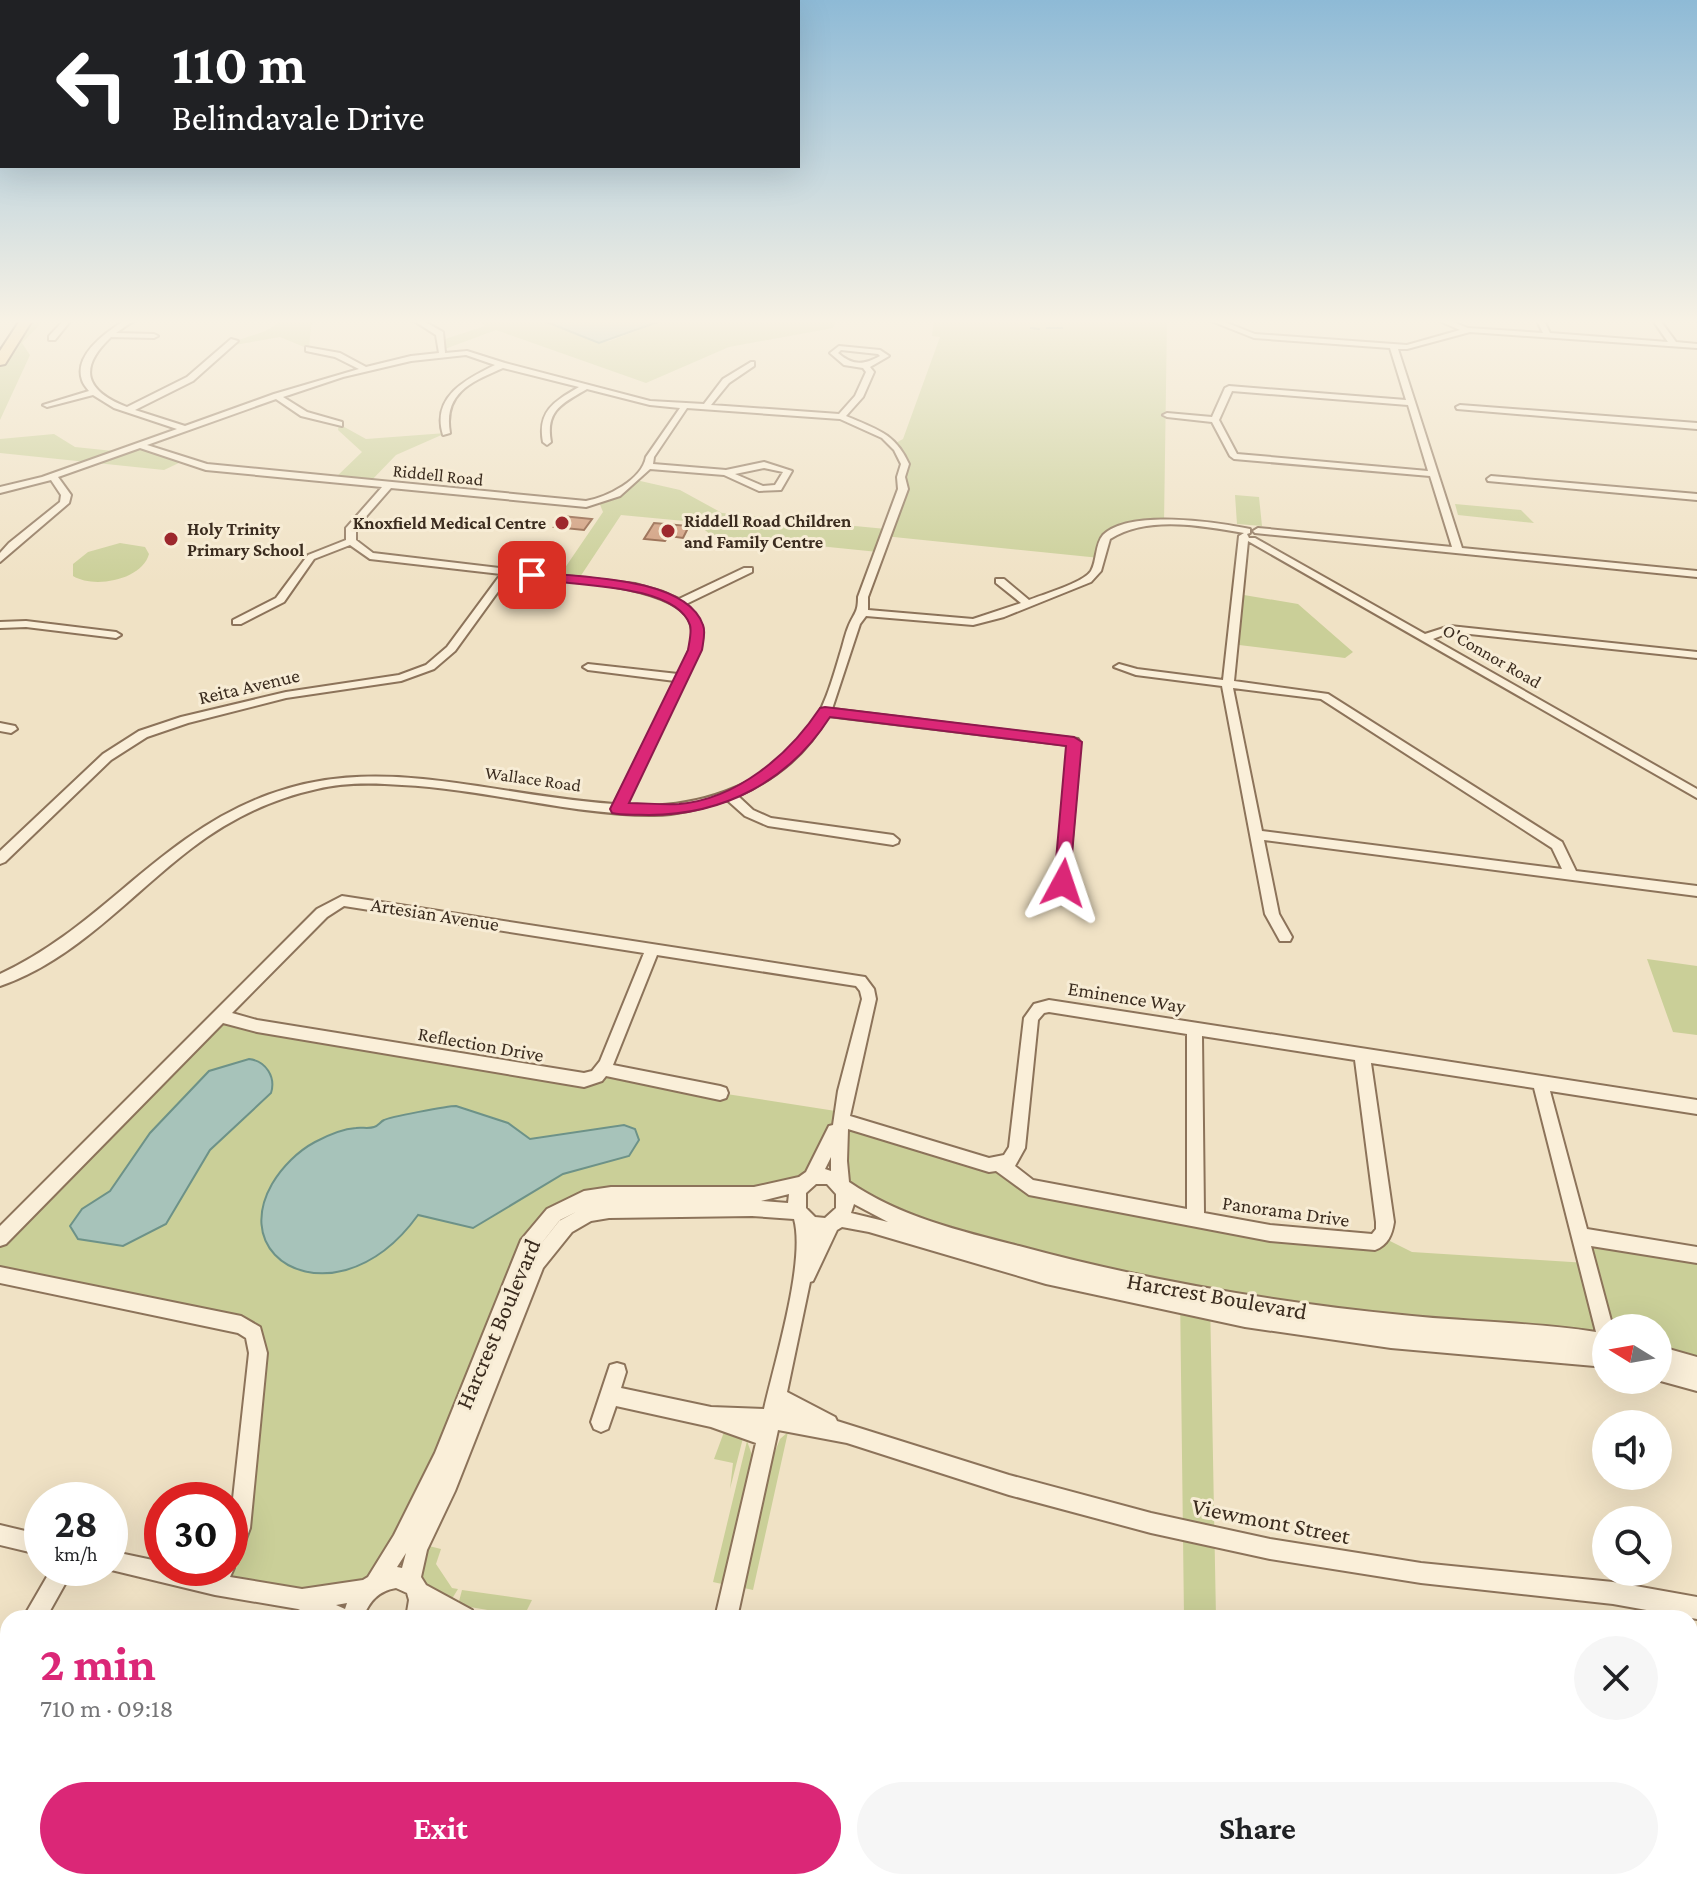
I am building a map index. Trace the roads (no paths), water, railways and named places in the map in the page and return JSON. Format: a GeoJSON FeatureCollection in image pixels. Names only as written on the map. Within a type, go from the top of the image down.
{"type":"FeatureCollection","features":[{"type":"Feature","properties":{"kind":"street"},"geometry":{"type":"LineString","coordinates":[[124,407],[185,429]]}},
{"type":"Feature","properties":{"kind":"street"},"geometry":{"type":"LineString","coordinates":[[130,409],[134,407]]}},
{"type":"Feature","properties":{"kind":"street","name":"Wallace Road"},"geometry":{"type":"LineString","coordinates":[[0,490],[54,478],[246,407]]}},
{"type":"Feature","properties":{"kind":"street"},"geometry":{"type":"LineString","coordinates":[[294,407],[304,414],[339,424]]}},
{"type":"Feature","properties":{"kind":"street"},"geometry":{"type":"LineString","coordinates":[[445,407],[446,433]]}},
{"type":"Feature","properties":{"kind":"street"},"geometry":{"type":"LineString","coordinates":[[547,442],[543,426],[548,413],[556,407]]}},
{"type":"Feature","properties":{"kind":"street","name":"Riddell Road"},"geometry":{"type":"LineString","coordinates":[[144,447],[206,467],[586,504],[623,493],[650,466],[650,457],[684,407]]}},
{"type":"Feature","properties":{"kind":"street","name":"Wallace Road"},"geometry":{"type":"LineString","coordinates":[[0,980],[48,957],[84,933],[213,826],[255,803],[301,786],[357,777],[391,778],[618,809],[673,810],[730,796],[755,783],[788,757],[811,734],[825,712],[855,624],[863,613],[863,597],[903,489],[901,477],[905,464],[898,449],[885,436],[841,417],[688,407]]}},
{"type":"Feature","properties":{"kind":"street"},"geometry":{"type":"LineString","coordinates":[[841,417],[849,407]]}},
{"type":"Feature","properties":{"kind":"street"},"geometry":{"type":"LineString","coordinates":[[1215,420],[1221,407]]}},
{"type":"Feature","properties":{"kind":"street"},"geometry":{"type":"LineString","coordinates":[[1412,407],[1458,549]]}},
{"type":"Feature","properties":{"kind":"street"},"geometry":{"type":"LineString","coordinates":[[1462,407],[1697,426]]}},
{"type":"Feature","properties":{"kind":"street"},"geometry":{"type":"LineString","coordinates":[[1167,415],[1215,420]]}},
{"type":"Feature","properties":{"kind":"street"},"geometry":{"type":"LineString","coordinates":[[1215,420],[1234,456],[1433,474]]}},
{"type":"Feature","properties":{"kind":"street"},"geometry":{"type":"LineString","coordinates":[[650,466],[726,473],[771,490],[778,488],[788,471],[759,465],[726,473]]}},
{"type":"Feature","properties":{"kind":"street"},"geometry":{"type":"LineString","coordinates":[[0,559],[66,500],[54,478]]}},
{"type":"Feature","properties":{"kind":"street"},"geometry":{"type":"LineString","coordinates":[[1491,479],[1697,497]]}},
{"type":"Feature","properties":{"kind":"street"},"geometry":{"type":"LineString","coordinates":[[351,541],[353,523],[388,486]]}},
{"type":"Feature","properties":{"kind":"street"},"geometry":{"type":"LineString","coordinates":[[863,613],[962,623],[991,618],[1092,576],[1099,565],[1102,543],[1115,530],[1145,523],[1208,527],[1257,539],[1290,535],[1697,574]]}},
{"type":"Feature","properties":{"kind":"street"},"geometry":{"type":"LineString","coordinates":[[1243,556],[1255,550],[1257,539]]}},
{"type":"Feature","properties":{"kind":"street"},"geometry":{"type":"LineString","coordinates":[[1257,539],[1243,556],[1226,684],[1272,914],[1285,937]]}},
{"type":"Feature","properties":{"kind":"street","name":"O'Connor Road"},"geometry":{"type":"LineString","coordinates":[[1257,539],[1697,794]]}},
{"type":"Feature","properties":{"kind":"street"},"geometry":{"type":"LineString","coordinates":[[351,541],[364,553],[377,557],[635,587],[680,603],[691,614],[699,634],[618,809]]}},
{"type":"Feature","properties":{"kind":"street"},"geometry":{"type":"LineString","coordinates":[[237,622],[280,600],[311,557],[351,541]]}},
{"type":"Feature","properties":{"kind":"street"},"geometry":{"type":"LineString","coordinates":[[680,603],[748,570]]}},
{"type":"Feature","properties":{"kind":"street","name":"Reita Avenue"},"geometry":{"type":"LineString","coordinates":[[1,858],[107,757],[143,734],[185,720],[286,695],[401,678],[430,667],[451,649],[507,573]]}},
{"type":"Feature","properties":{"kind":"street"},"geometry":{"type":"LineString","coordinates":[[1000,581],[1028,604]]}},
{"type":"Feature","properties":{"kind":"street"},"geometry":{"type":"LineString","coordinates":[[0,625],[26,624],[116,635]]}},
{"type":"Feature","properties":{"kind":"street"},"geometry":{"type":"LineString","coordinates":[[1425,638],[1450,629],[1697,655]]}},
{"type":"Feature","properties":{"kind":"street"},"geometry":{"type":"LineString","coordinates":[[588,667],[680,678]]}},
{"type":"Feature","properties":{"kind":"street"},"geometry":{"type":"LineString","coordinates":[[1119,667],[1329,698],[1557,845],[1571,875]]}},
{"type":"Feature","properties":{"kind":"street"},"geometry":{"type":"LineString","coordinates":[[825,712],[1074,742],[1063,883]]}},
{"type":"Feature","properties":{"kind":"street"},"geometry":{"type":"LineString","coordinates":[[730,796],[749,813],[768,822],[893,840]]}},
{"type":"Feature","properties":{"kind":"street"},"geometry":{"type":"LineString","coordinates":[[1256,835],[1697,891]]}},
{"type":"Feature","properties":{"kind":"street","name":"Artesian Avenue"},"geometry":{"type":"LineString","coordinates":[[0,1238],[322,913],[342,901],[848,978],[865,985],[869,999],[841,1120],[838,1165],[842,1186]]}},
{"type":"Feature","properties":{"kind":"street"},"geometry":{"type":"LineString","coordinates":[[653,948],[603,1069],[624,1077],[720,1093]]}},
{"type":"Feature","properties":{"kind":"street","name":"Eminence Way"},"geometry":{"type":"LineString","coordinates":[[1007,1162],[1017,1148],[1030,1023],[1039,1008],[1053,1006],[1697,1107]]}},
{"type":"Feature","properties":{"kind":"street","name":"Reflection Drive"},"geometry":{"type":"LineString","coordinates":[[220,1016],[257,1026],[568,1079],[591,1079],[603,1069]]}},
{"type":"Feature","properties":{"kind":"street"},"geometry":{"type":"LineString","coordinates":[[1194,1027],[1196,1220]]}},
{"type":"Feature","properties":{"kind":"street","name":"Panorama Drive"},"geometry":{"type":"LineString","coordinates":[[1007,1162],[1026,1185],[1196,1220],[1364,1244],[1382,1237],[1385,1222],[1362,1053]]}},
{"type":"Feature","properties":{"kind":"street"},"geometry":{"type":"LineString","coordinates":[[1540,1082],[1600,1314]]}},
{"type":"Feature","properties":{"kind":"street"},"geometry":{"type":"LineString","coordinates":[[841,1120],[983,1164],[1007,1162]]}},
{"type":"Feature","properties":{"kind":"street","name":"Artesian Avenue"},"geometry":{"type":"LineString","coordinates":[[808,1180],[841,1120]]}},
{"type":"Feature","properties":{"kind":"street"},"geometry":{"type":"LineString","coordinates":[[728,1610],[801,1286],[806,1238],[795,1196],[808,1180],[828,1177],[842,1186],[847,1200],[801,1286]]}},
{"type":"Feature","properties":{"kind":"street","name":"Harcrest Boulevard"},"geometry":{"type":"LineString","coordinates":[[357,1610],[412,1524],[527,1246],[543,1224],[567,1206],[595,1197],[754,1195],[808,1180]]}},
{"type":"Feature","properties":{"kind":"street","name":"Harcrest Boulevard"},"geometry":{"type":"LineString","coordinates":[[842,1186],[887,1214],[932,1229],[1033,1258],[1155,1287],[1315,1314],[1592,1342]]}},
{"type":"Feature","properties":{"kind":"street","name":"Harcrest Boulevard"},"geometry":{"type":"LineString","coordinates":[[416,1610],[414,1587],[419,1541],[445,1491],[533,1271],[559,1231],[588,1214],[609,1210],[752,1208],[801,1215]]}},
{"type":"Feature","properties":{"kind":"street"},"geometry":{"type":"LineString","coordinates":[[801,1215],[816,1224],[834,1221]]}},
{"type":"Feature","properties":{"kind":"street","name":"Harcrest Boulevard"},"geometry":{"type":"LineString","coordinates":[[834,1221],[869,1224],[1046,1276],[1233,1316],[1391,1339],[1592,1357]]}},
{"type":"Feature","properties":{"kind":"street"},"geometry":{"type":"LineString","coordinates":[[1580,1236],[1697,1255]]}},
{"type":"Feature","properties":{"kind":"street"},"geometry":{"type":"LineString","coordinates":[[0,1275],[241,1325],[254,1333],[258,1353],[245,1482]]}},
{"type":"Feature","properties":{"kind":"street"},"geometry":{"type":"LineString","coordinates":[[1672,1359],[1697,1366]]}},
{"type":"Feature","properties":{"kind":"street"},"geometry":{"type":"LineString","coordinates":[[601,1422],[617,1372]]}},
{"type":"Feature","properties":{"kind":"street"},"geometry":{"type":"LineString","coordinates":[[1672,1375],[1697,1382]]}},
{"type":"Feature","properties":{"kind":"street","name":"Viewmont Street"},"geometry":{"type":"LineString","coordinates":[[610,1395],[769,1428],[847,1433]]}},
{"type":"Feature","properties":{"kind":"street","name":"Viewmont Street"},"geometry":{"type":"LineString","coordinates":[[777,1397],[847,1433],[1009,1485],[1194,1533],[1356,1564],[1613,1593],[1697,1608]]}},
{"type":"Feature","properties":{"kind":"street"},"geometry":{"type":"LineString","coordinates":[[0,1535],[24,1541]]}},
{"type":"Feature","properties":{"kind":"street"},"geometry":{"type":"LineString","coordinates":[[300,1599],[371,1585],[395,1576],[451,1610]]}},
{"type":"Feature","properties":{"kind":"street"},"geometry":{"type":"LineString","coordinates":[[248,1585],[300,1599],[323,1610]]}},
{"type":"Feature","properties":{"kind":"street"},"geometry":{"type":"LineString","coordinates":[[39,1610],[53,1586]]}},
{"type":"Feature","properties":{"kind":"water"},"geometry":{"type":"Polygon","coordinates":[[[249,1059],[265,1066],[271,1076],[271,1093],[210,1150],[166,1224],[123,1246],[78,1239],[70,1226],[82,1209],[110,1191],[150,1133],[209,1071],[249,1059]]]}},
{"type":"Feature","properties":{"kind":"water"},"geometry":{"type":"Polygon","coordinates":[[[456,1106],[508,1123],[530,1139],[624,1125],[635,1129],[639,1140],[629,1156],[563,1174],[473,1228],[418,1215],[387,1248],[368,1261],[346,1270],[325,1273],[305,1271],[288,1265],[275,1255],[266,1241],[261,1224],[263,1205],[276,1178],[297,1155],[315,1142],[340,1131],[372,1128],[384,1120],[456,1106]]]}},
{"type":"Feature","properties":{"kind":"place","name":"Knoxfield Medical Centre"},"geometry":{"type":"Point","coordinates":[562,523]}},
{"type":"Feature","properties":{"kind":"place","name":"Riddell Road Children and Family Centre"},"geometry":{"type":"Point","coordinates":[668,531]}},
{"type":"Feature","properties":{"kind":"place","name":"Holy Trinity Primary School"},"geometry":{"type":"Point","coordinates":[171,539]}}]}
